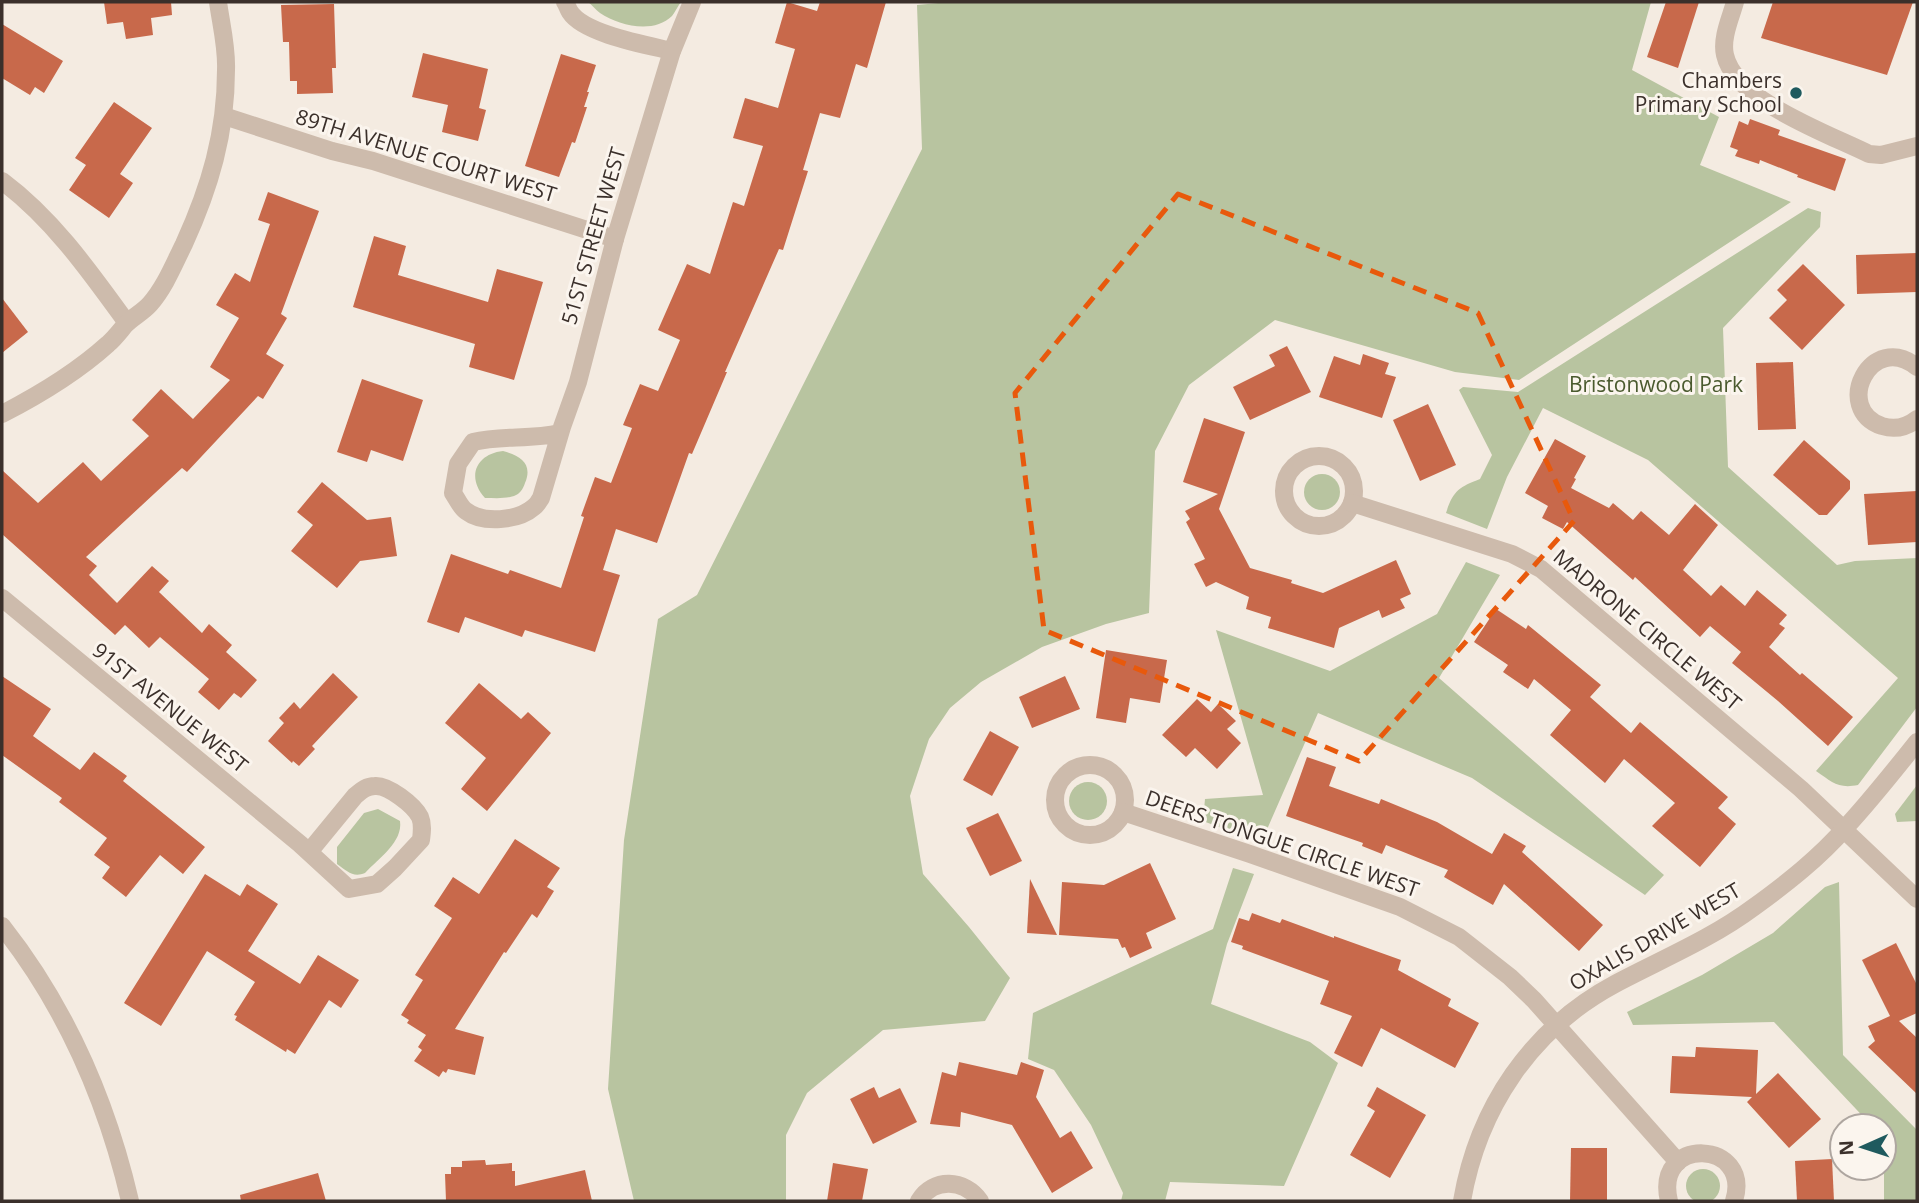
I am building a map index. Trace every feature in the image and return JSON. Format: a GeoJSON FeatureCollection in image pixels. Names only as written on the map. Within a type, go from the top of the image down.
{"type":"FeatureCollection","features":[{"type":"Feature","properties":{"kind":"street"},"geometry":{"type":"LineString","coordinates":[[2,414],[74,371],[109,344],[127,323],[150,304],[171,271],[207,188],[218,152],[227,69],[218,2]]}},
{"type":"Feature","properties":{"kind":"street"},"geometry":{"type":"LineString","coordinates":[[565,2],[570,14],[587,26],[603,33],[672,51]]}},
{"type":"Feature","properties":{"kind":"street","name":"51ST STREET WEST"},"geometry":{"type":"LineString","coordinates":[[560,433],[541,438],[493,437],[473,442],[458,464],[453,493],[465,511],[484,518],[503,520],[534,508],[541,498],[578,382],[615,239],[672,51],[692,2]]}},
{"type":"Feature","properties":{"kind":"street"},"geometry":{"type":"LineString","coordinates":[[1735,2],[1724,40],[1724,54],[1731,69],[1748,89],[1768,105],[1869,154],[1881,155],[1917,146]]}},
{"type":"Feature","properties":{"kind":"street","name":"89TH AVENUE COURT WEST"},"geometry":{"type":"LineString","coordinates":[[224,116],[615,239]]}},
{"type":"Feature","properties":{"kind":"street"},"geometry":{"type":"LineString","coordinates":[[2,181],[13,188],[67,243],[127,323]]}},
{"type":"Feature","properties":{"kind":"street"},"geometry":{"type":"LineString","coordinates":[[1917,367],[1905,359],[1883,359],[1873,364],[1866,372],[1860,382],[1858,394],[1867,416],[1877,424],[1901,428],[1917,419]]}},
{"type":"Feature","properties":{"kind":"street"},"geometry":{"type":"LineString","coordinates":[[1308,457],[1331,458],[1348,471],[1353,481],[1352,503],[1346,514],[1337,522],[1326,526],[1302,523],[1286,505],[1283,493],[1285,481],[1298,462],[1308,457]]}},
{"type":"Feature","properties":{"kind":"street","name":"MADRONE CIRCLE WEST"},"geometry":{"type":"LineString","coordinates":[[1352,503],[1512,554],[1541,569],[1791,780],[1917,899]]}},
{"type":"Feature","properties":{"kind":"street","name":"91ST AVENUE WEST"},"geometry":{"type":"LineString","coordinates":[[2,598],[309,852],[349,889],[376,884],[395,869],[421,840],[420,818],[412,807],[386,788],[375,786],[364,789],[355,796],[309,852]]}},
{"type":"Feature","properties":{"kind":"street","name":"OXALIS DRIVE WEST"},"geometry":{"type":"LineString","coordinates":[[1462,1201],[1482,1129],[1506,1084],[1537,1043],[1555,1025],[1613,985],[1717,932],[1785,884],[1845,829],[1917,742]]}},
{"type":"Feature","properties":{"kind":"street","name":"DEERS TONGUE CIRCLE WEST"},"geometry":{"type":"LineString","coordinates":[[1080,766],[1102,766],[1119,780],[1124,790],[1123,812],[1118,822],[1097,835],[1073,831],[1057,813],[1056,789],[1062,778],[1080,766]]}},
{"type":"Feature","properties":{"kind":"street","name":"DEERS TONGUE CIRCLE WEST"},"geometry":{"type":"LineString","coordinates":[[1123,812],[1388,902],[1458,937],[1510,977],[1534,1000],[1678,1162]]}},
{"type":"Feature","properties":{"kind":"street"},"geometry":{"type":"LineString","coordinates":[[2,926],[64,1021],[86,1067],[109,1126],[130,1201]]}},
{"type":"Feature","properties":{"kind":"street"},"geometry":{"type":"LineString","coordinates":[[1669,1201],[1666,1189],[1668,1177],[1678,1162],[1691,1154],[1702,1152],[1714,1154],[1731,1167],[1737,1189],[1734,1201]]}},
{"type":"Feature","properties":{"kind":"street"},"geometry":{"type":"LineString","coordinates":[[919,1201],[929,1190],[951,1183],[971,1191],[980,1201]]}},
{"type":"Feature","properties":{"kind":"highlighted area"},"geometry":{"type":"Polygon","coordinates":[[[1178,194],[1478,313],[1574,521],[1359,761],[1044,630],[1015,393],[1178,194]]]}},
{"type":"Feature","properties":{"kind":"green space"},"geometry":{"type":"Polygon","coordinates":[[[588,2],[681,2],[665,22],[636,26],[608,18],[588,2]]]}},
{"type":"Feature","properties":{"kind":"green space"},"geometry":{"type":"Polygon","coordinates":[[[949,2],[1651,2],[1632,70],[1719,117],[1700,165],[1791,202],[1519,380],[1455,372],[1275,320],[1189,385],[1155,451],[1149,613],[1106,624],[1042,647],[981,682],[950,708],[929,739],[910,796],[923,874],[1010,978],[985,1021],[883,1030],[807,1093],[786,1135],[786,1201],[634,1201],[608,1089],[624,840],[658,619],[697,595],[922,149],[917,5],[949,2]]]}},
{"type":"Feature","properties":{"kind":"green space","name":"Bristonwood Park"},"geometry":{"type":"Polygon","coordinates":[[[1808,208],[1821,212],[1820,227],[1723,328],[1728,467],[1837,565],[1855,561],[1917,558],[1917,707],[1858,785],[1851,786],[1836,784],[1816,771],[1898,678],[1648,460],[1543,408],[1507,477],[1487,529],[1446,513],[1458,491],[1480,479],[1492,455],[1459,390],[1463,387],[1518,392],[1808,208]]]}},
{"type":"Feature","properties":{"kind":"green space"},"geometry":{"type":"Polygon","coordinates":[[[503,451],[524,462],[527,476],[524,485],[520,493],[514,496],[485,498],[476,482],[477,468],[486,457],[503,451]]]}},
{"type":"Feature","properties":{"kind":"green space"},"geometry":{"type":"Polygon","coordinates":[[[1322,474],[1335,479],[1340,492],[1335,505],[1322,510],[1309,505],[1304,492],[1309,479],[1322,474]]]}},
{"type":"Feature","properties":{"kind":"green space"},"geometry":{"type":"Polygon","coordinates":[[[1466,562],[1500,575],[1439,678],[1664,875],[1645,895],[1472,778],[1318,713],[1261,843],[1203,821],[1205,799],[1263,795],[1216,630],[1330,671],[1437,614],[1466,562]]]}},
{"type":"Feature","properties":{"kind":"green space"},"geometry":{"type":"Polygon","coordinates":[[[1088,782],[1101,788],[1107,801],[1101,814],[1088,820],[1075,814],[1069,801],[1075,788],[1088,782]]]}},
{"type":"Feature","properties":{"kind":"green space"},"geometry":{"type":"Polygon","coordinates":[[[1917,785],[1917,821],[1897,822],[1895,814],[1917,785]]]}},
{"type":"Feature","properties":{"kind":"green space"},"geometry":{"type":"Polygon","coordinates":[[[378,809],[400,821],[398,836],[365,873],[350,873],[337,864],[337,847],[364,813],[378,809]]]}},
{"type":"Feature","properties":{"kind":"green space"},"geometry":{"type":"Polygon","coordinates":[[[1233,868],[1254,874],[1227,944],[1211,1004],[1310,1042],[1338,1063],[1284,1186],[1170,1182],[1165,1201],[1121,1201],[1123,1193],[1091,1125],[1054,1070],[1028,1059],[1033,1013],[1213,929],[1233,868]]]}},
{"type":"Feature","properties":{"kind":"green space"},"geometry":{"type":"Polygon","coordinates":[[[1839,882],[1843,1055],[1917,1130],[1917,1201],[1884,1201],[1884,1182],[1898,1182],[1898,1112],[1859,1112],[1774,1022],[1633,1025],[1627,1012],[1702,975],[1773,933],[1825,887],[1839,882]]]}},
{"type":"Feature","properties":{"kind":"green space"},"geometry":{"type":"Polygon","coordinates":[[[1703,1169],[1715,1174],[1720,1186],[1715,1198],[1703,1203],[1691,1198],[1686,1186],[1691,1174],[1703,1169]]]}},
{"type":"Feature","properties":{"kind":"building"},"geometry":{"type":"Polygon","coordinates":[[[104,2],[171,2],[172,15],[151,18],[153,35],[126,39],[123,22],[107,24],[104,2]]]}},
{"type":"Feature","properties":{"kind":"building"},"geometry":{"type":"Polygon","coordinates":[[[787,2],[817,11],[820,2],[886,2],[867,68],[856,64],[840,118],[820,113],[803,170],[808,171],[783,250],[779,249],[692,454],[689,453],[657,543],[616,529],[603,570],[620,575],[595,652],[525,630],[522,637],[465,617],[459,633],[427,622],[451,554],[508,574],[510,570],[561,588],[595,477],[611,483],[632,428],[623,425],[640,384],[658,391],[680,340],[658,330],[687,264],[710,274],[733,202],[744,206],[763,146],[733,138],[745,98],[778,108],[795,49],[775,43],[787,2]]]}},
{"type":"Feature","properties":{"kind":"building"},"geometry":{"type":"Polygon","coordinates":[[[1666,2],[1699,2],[1678,68],[1647,57],[1666,2]]]}},
{"type":"Feature","properties":{"kind":"building","name":"Chambers Primary School"},"geometry":{"type":"Polygon","coordinates":[[[1773,2],[1913,2],[1887,75],[1761,38],[1773,2]]]}},
{"type":"Feature","properties":{"kind":"building"},"geometry":{"type":"Polygon","coordinates":[[[334,4],[336,68],[332,68],[333,93],[297,94],[297,81],[290,81],[289,42],[283,42],[281,5],[334,4]]]}},
{"type":"Feature","properties":{"kind":"building"},"geometry":{"type":"Polygon","coordinates":[[[2,24],[63,61],[44,93],[35,87],[30,95],[2,78],[2,24]]]}},
{"type":"Feature","properties":{"kind":"building"},"geometry":{"type":"Polygon","coordinates":[[[423,53],[488,69],[479,108],[486,110],[478,141],[442,132],[448,105],[412,97],[423,53]]]}},
{"type":"Feature","properties":{"kind":"building"},"geometry":{"type":"Polygon","coordinates":[[[561,54],[596,65],[587,92],[584,107],[587,107],[575,143],[572,142],[559,177],[525,166],[561,54]]]}},
{"type":"Feature","properties":{"kind":"building"},"geometry":{"type":"Polygon","coordinates":[[[114,102],[152,128],[120,174],[133,183],[109,218],[69,190],[86,165],[75,158],[114,102]]]}},
{"type":"Feature","properties":{"kind":"building"},"geometry":{"type":"Polygon","coordinates":[[[1750,119],[1780,130],[1778,135],[1846,159],[1835,191],[1760,160],[1759,164],[1735,156],[1738,150],[1730,147],[1739,121],[1748,125],[1750,119]]]}},
{"type":"Feature","properties":{"kind":"building"},"geometry":{"type":"Polygon","coordinates":[[[268,192],[319,211],[281,314],[287,318],[266,354],[284,365],[263,399],[258,396],[187,472],[182,468],[86,557],[97,566],[89,575],[117,603],[152,566],[169,581],[159,592],[202,633],[209,624],[232,645],[226,652],[257,680],[241,698],[234,693],[219,710],[198,692],[209,679],[160,637],[149,648],[125,625],[115,635],[2,534],[2,470],[38,503],[83,462],[101,481],[149,436],[132,420],[161,389],[193,419],[230,380],[210,367],[239,318],[216,305],[235,273],[250,282],[270,224],[258,220],[268,192]]]}},
{"type":"Feature","properties":{"kind":"building"},"geometry":{"type":"Polygon","coordinates":[[[374,236],[406,246],[398,275],[488,302],[497,269],[543,282],[514,380],[469,367],[475,344],[353,307],[374,236]]]}},
{"type":"Feature","properties":{"kind":"building"},"geometry":{"type":"Polygon","coordinates":[[[1917,253],[1917,292],[1857,294],[1856,255],[1917,253]]]}},
{"type":"Feature","properties":{"kind":"building"},"geometry":{"type":"Polygon","coordinates":[[[1803,264],[1845,305],[1802,350],[1769,318],[1787,300],[1777,290],[1803,264]]]}},
{"type":"Feature","properties":{"kind":"building"},"geometry":{"type":"Polygon","coordinates":[[[2,298],[28,332],[2,353],[2,298]]]}},
{"type":"Feature","properties":{"kind":"building"},"geometry":{"type":"Polygon","coordinates":[[[1287,346],[1311,392],[1250,420],[1233,387],[1275,366],[1269,355],[1287,346]]]}},
{"type":"Feature","properties":{"kind":"building"},"geometry":{"type":"Polygon","coordinates":[[[1363,354],[1389,363],[1385,374],[1396,377],[1382,418],[1319,397],[1334,356],[1360,365],[1363,354]]]}},
{"type":"Feature","properties":{"kind":"building"},"geometry":{"type":"Polygon","coordinates":[[[1793,362],[1796,429],[1758,430],[1756,363],[1793,362]]]}},
{"type":"Feature","properties":{"kind":"building"},"geometry":{"type":"Polygon","coordinates":[[[362,379],[423,400],[403,461],[371,450],[367,462],[337,452],[362,379]]]}},
{"type":"Feature","properties":{"kind":"building"},"geometry":{"type":"Polygon","coordinates":[[[1428,404],[1456,465],[1420,481],[1393,420],[1428,404]]]}},
{"type":"Feature","properties":{"kind":"building"},"geometry":{"type":"Polygon","coordinates":[[[1204,418],[1245,432],[1219,509],[1250,568],[1292,580],[1291,583],[1323,593],[1396,560],[1411,594],[1400,599],[1405,608],[1382,618],[1379,610],[1339,628],[1334,648],[1268,628],[1271,617],[1246,609],[1249,597],[1216,582],[1206,587],[1194,564],[1205,559],[1186,522],[1190,519],[1185,511],[1218,494],[1183,482],[1204,418]]]}},
{"type":"Feature","properties":{"kind":"building"},"geometry":{"type":"Polygon","coordinates":[[[1555,439],[1586,456],[1571,488],[1609,508],[1613,503],[1633,520],[1641,511],[1669,535],[1695,504],[1718,525],[1683,570],[1711,596],[1721,585],[1745,606],[1757,590],[1787,615],[1779,624],[1785,628],[1769,647],[1853,717],[1828,746],[1732,663],[1741,652],[1710,626],[1700,637],[1635,577],[1633,580],[1567,522],[1563,529],[1542,518],[1548,506],[1525,493],[1555,439]]]}},
{"type":"Feature","properties":{"kind":"building"},"geometry":{"type":"Polygon","coordinates":[[[1804,440],[1850,481],[1850,489],[1827,515],[1819,515],[1773,475],[1804,440]]]}},
{"type":"Feature","properties":{"kind":"building"},"geometry":{"type":"Polygon","coordinates":[[[322,482],[367,520],[391,517],[397,556],[360,561],[337,588],[291,551],[313,525],[297,512],[322,482]]]}},
{"type":"Feature","properties":{"kind":"building"},"geometry":{"type":"Polygon","coordinates":[[[1917,491],[1917,542],[1868,545],[1864,494],[1917,491]]]}},
{"type":"Feature","properties":{"kind":"building"},"geometry":{"type":"Polygon","coordinates":[[[1496,609],[1526,629],[1528,625],[1601,685],[1590,697],[1631,733],[1640,722],[1728,797],[1718,808],[1736,824],[1700,867],[1652,826],[1675,803],[1624,759],[1605,783],[1550,735],[1571,710],[1534,679],[1528,689],[1503,672],[1508,665],[1474,642],[1496,609]]]}},
{"type":"Feature","properties":{"kind":"building"},"geometry":{"type":"Polygon","coordinates":[[[1106,650],[1167,660],[1160,703],[1130,698],[1126,723],[1096,718],[1106,650]]]}},
{"type":"Feature","properties":{"kind":"building"},"geometry":{"type":"Polygon","coordinates":[[[333,673],[358,697],[312,746],[315,749],[299,766],[268,741],[284,723],[279,718],[294,702],[300,709],[333,673]]]}},
{"type":"Feature","properties":{"kind":"building"},"geometry":{"type":"Polygon","coordinates":[[[2,676],[51,709],[33,736],[80,770],[94,752],[127,776],[123,781],[205,847],[183,874],[160,855],[126,897],[102,878],[110,867],[94,855],[107,838],[59,802],[62,798],[2,755],[2,676]]]}},
{"type":"Feature","properties":{"kind":"building"},"geometry":{"type":"Polygon","coordinates":[[[1065,676],[1080,709],[1032,728],[1019,697],[1065,676]]]}},
{"type":"Feature","properties":{"kind":"building"},"geometry":{"type":"Polygon","coordinates":[[[479,683],[521,719],[528,712],[551,733],[487,811],[461,789],[486,758],[445,723],[479,683]]]}},
{"type":"Feature","properties":{"kind":"building"},"geometry":{"type":"Polygon","coordinates":[[[1197,699],[1211,712],[1218,704],[1236,721],[1227,729],[1241,743],[1217,769],[1195,748],[1186,757],[1162,735],[1197,699]]]}},
{"type":"Feature","properties":{"kind":"building"},"geometry":{"type":"Polygon","coordinates":[[[990,731],[1019,747],[992,796],[963,780],[990,731]]]}},
{"type":"Feature","properties":{"kind":"building"},"geometry":{"type":"Polygon","coordinates":[[[1307,757],[1336,767],[1329,786],[1379,804],[1381,799],[1437,822],[1492,854],[1504,833],[1526,846],[1522,852],[1603,925],[1579,951],[1504,884],[1493,905],[1444,877],[1448,870],[1386,845],[1382,854],[1362,846],[1363,843],[1286,816],[1307,757]]]}},
{"type":"Feature","properties":{"kind":"building"},"geometry":{"type":"Polygon","coordinates":[[[998,813],[1022,861],[990,876],[966,828],[998,813]]]}},
{"type":"Feature","properties":{"kind":"building"},"geometry":{"type":"Polygon","coordinates":[[[515,839],[560,868],[547,887],[554,891],[537,918],[532,914],[506,953],[504,952],[455,1029],[484,1037],[475,1075],[448,1069],[439,1077],[414,1061],[422,1050],[418,1047],[426,1035],[407,1023],[409,1020],[401,1015],[423,980],[415,975],[452,918],[434,906],[453,877],[479,894],[515,839]]]}},
{"type":"Feature","properties":{"kind":"building"},"geometry":{"type":"Polygon","coordinates":[[[1150,863],[1176,919],[1146,933],[1152,948],[1130,958],[1118,939],[1059,935],[1062,882],[1104,885],[1150,863]]]}},
{"type":"Feature","properties":{"kind":"building"},"geometry":{"type":"Polygon","coordinates":[[[205,874],[240,896],[247,884],[278,904],[248,951],[300,984],[318,955],[359,980],[341,1008],[329,1000],[295,1054],[287,1049],[286,1052],[235,1020],[237,1016],[234,1015],[255,982],[207,951],[161,1026],[124,1003],[205,874]]]}},
{"type":"Feature","properties":{"kind":"building"},"geometry":{"type":"Polygon","coordinates":[[[1030,879],[1057,935],[1027,933],[1030,879]]]}},
{"type":"Feature","properties":{"kind":"building"},"geometry":{"type":"Polygon","coordinates":[[[1252,913],[1280,923],[1282,919],[1401,960],[1398,970],[1451,999],[1448,1006],[1479,1023],[1455,1068],[1381,1028],[1362,1067],[1334,1053],[1352,1016],[1320,1004],[1329,981],[1242,949],[1243,946],[1231,942],[1239,918],[1249,921],[1252,913]]]}},
{"type":"Feature","properties":{"kind":"building"},"geometry":{"type":"Polygon","coordinates":[[[1896,943],[1917,985],[1917,1013],[1899,1021],[1917,1038],[1917,1094],[1868,1047],[1875,1041],[1868,1026],[1890,1016],[1862,960],[1896,943]]]}},
{"type":"Feature","properties":{"kind":"building"},"geometry":{"type":"Polygon","coordinates":[[[1696,1047],[1758,1050],[1756,1094],[1778,1073],[1821,1119],[1789,1148],[1747,1102],[1752,1097],[1670,1093],[1672,1056],[1695,1057],[1696,1047]]]}},
{"type":"Feature","properties":{"kind":"building"},"geometry":{"type":"Polygon","coordinates":[[[959,1062],[1017,1075],[1021,1062],[1044,1070],[1036,1097],[1060,1138],[1071,1131],[1093,1168],[1052,1193],[1012,1125],[961,1112],[960,1127],[930,1124],[942,1072],[956,1076],[959,1062]]]}},
{"type":"Feature","properties":{"kind":"building"},"geometry":{"type":"Polygon","coordinates":[[[874,1087],[879,1098],[900,1088],[917,1122],[873,1144],[850,1099],[874,1087]]]}},
{"type":"Feature","properties":{"kind":"building"},"geometry":{"type":"Polygon","coordinates":[[[1377,1087],[1426,1115],[1390,1178],[1350,1155],[1375,1111],[1367,1106],[1377,1087]]]}},
{"type":"Feature","properties":{"kind":"building"},"geometry":{"type":"Polygon","coordinates":[[[1571,1148],[1607,1148],[1607,1201],[1570,1201],[1571,1148]]]}},
{"type":"Feature","properties":{"kind":"building"},"geometry":{"type":"Polygon","coordinates":[[[1828,1159],[1828,1182],[1833,1182],[1834,1201],[1797,1201],[1795,1161],[1828,1159]]]}},
{"type":"Feature","properties":{"kind":"building"},"geometry":{"type":"Polygon","coordinates":[[[485,1160],[486,1165],[512,1163],[515,1186],[585,1170],[592,1201],[446,1201],[445,1174],[451,1174],[451,1167],[462,1167],[462,1161],[485,1160]]]}},
{"type":"Feature","properties":{"kind":"building"},"geometry":{"type":"Polygon","coordinates":[[[833,1163],[868,1169],[862,1201],[827,1201],[833,1163]]]}},
{"type":"Feature","properties":{"kind":"building"},"geometry":{"type":"Polygon","coordinates":[[[318,1173],[326,1201],[241,1201],[240,1195],[318,1173]]]}},
{"type":"Feature","properties":{"kind":"place","name":"Chambers Primary School"},"geometry":{"type":"Point","coordinates":[1796,93]}}]}
